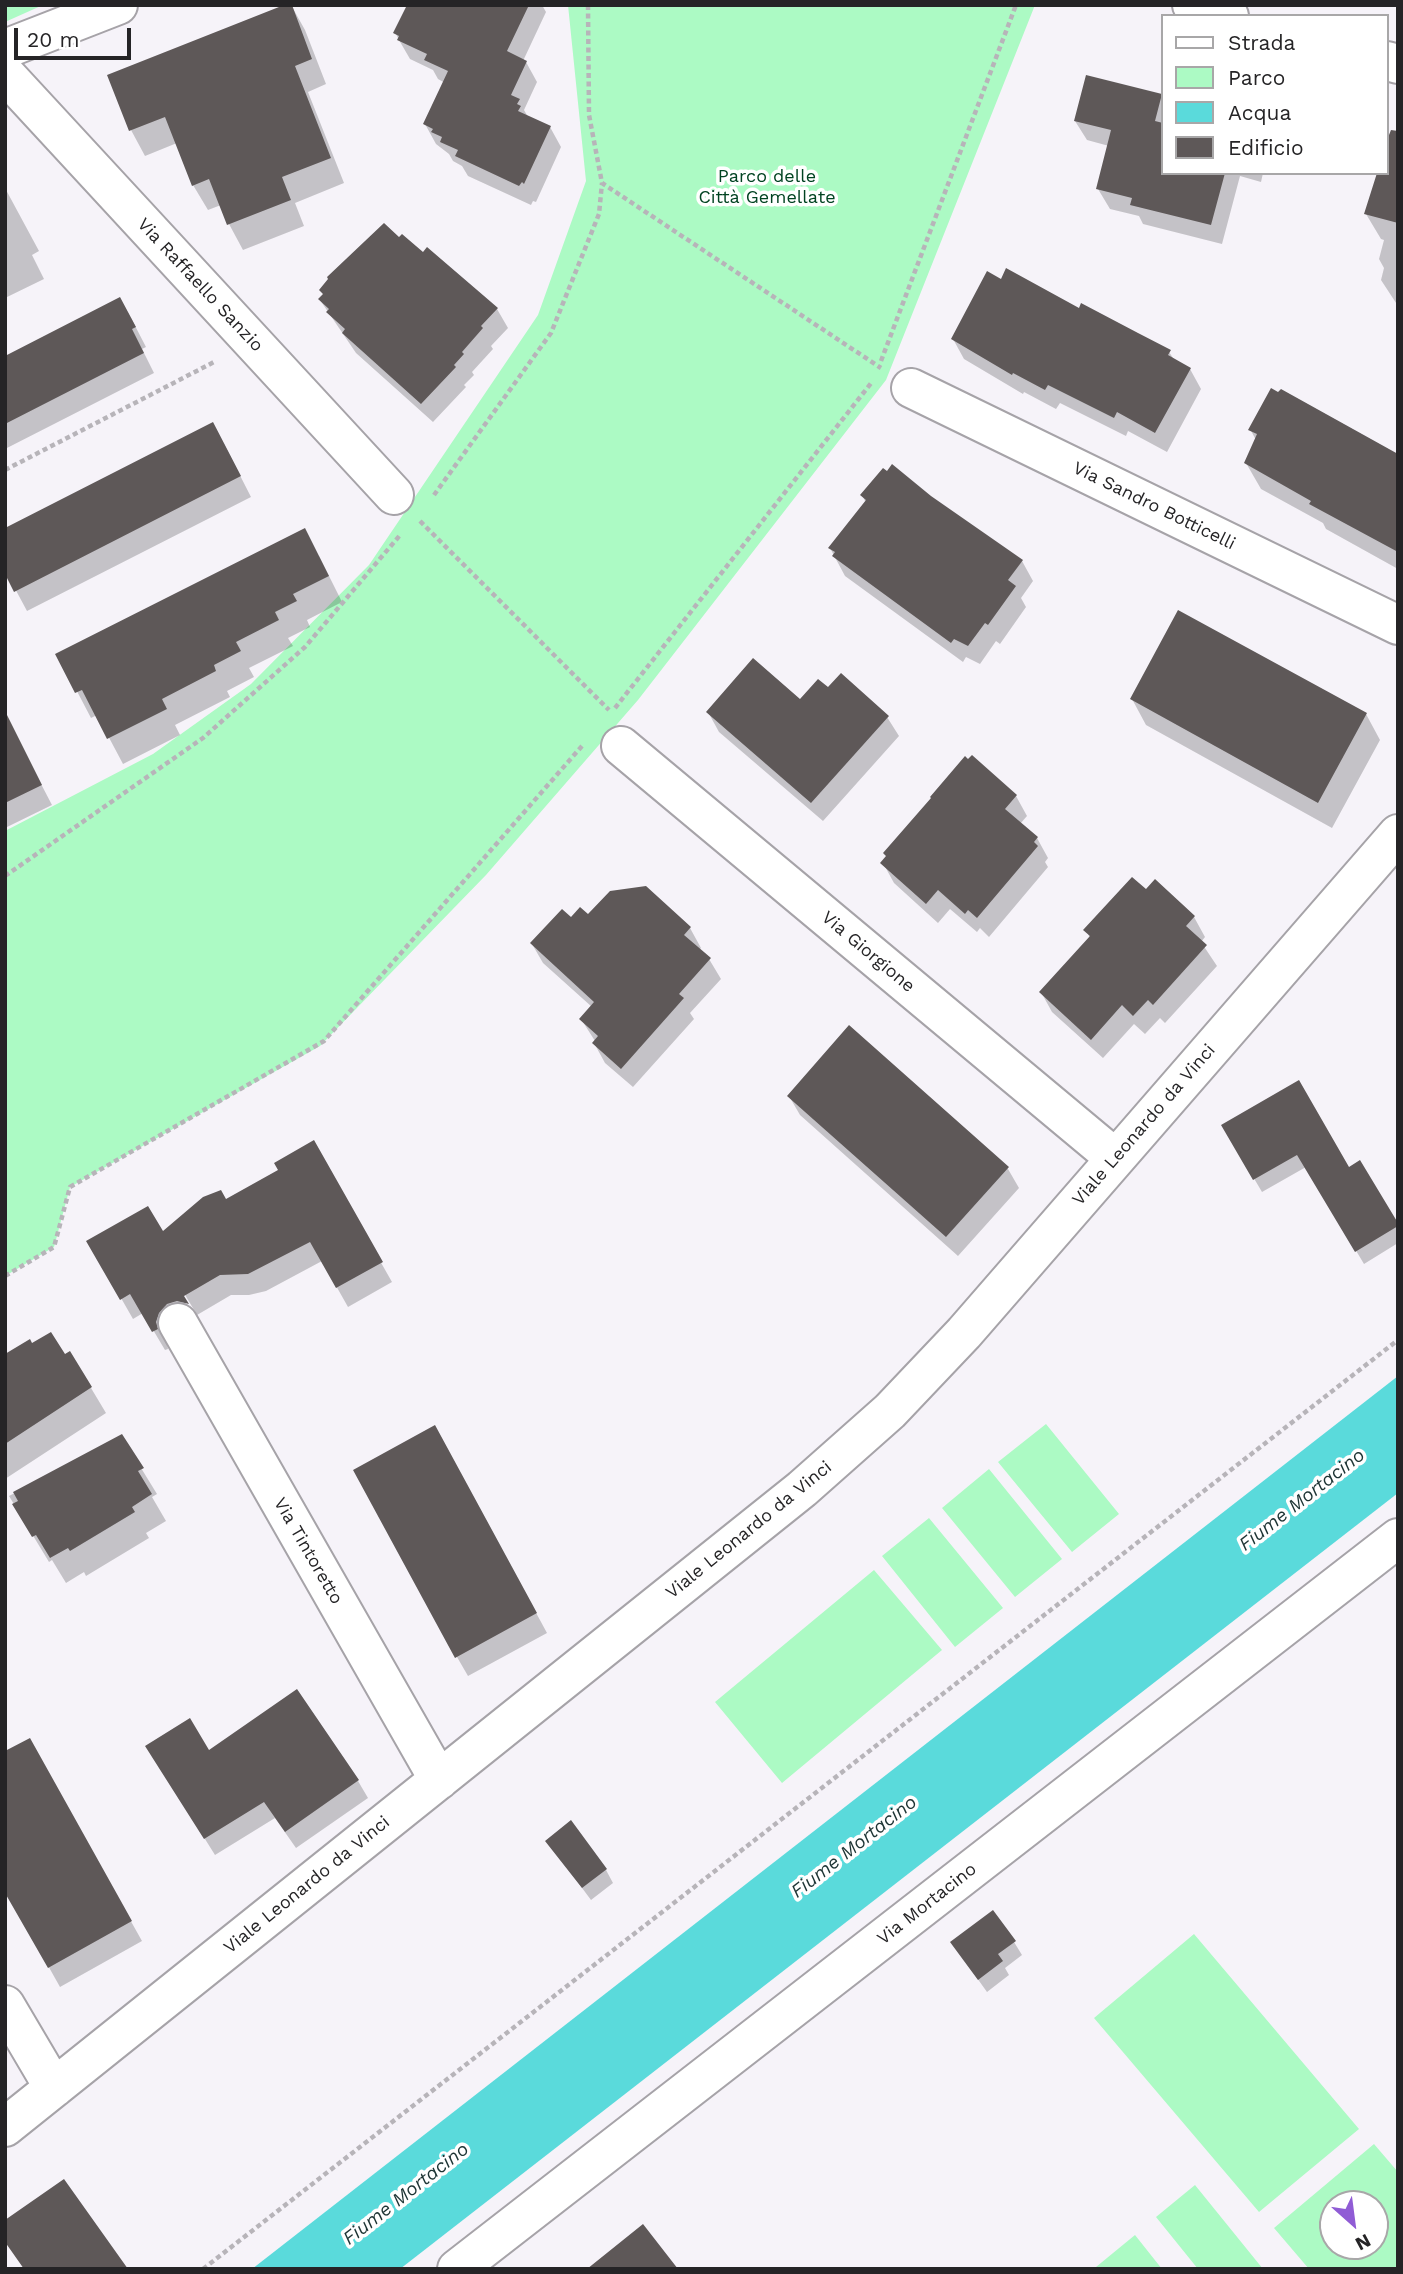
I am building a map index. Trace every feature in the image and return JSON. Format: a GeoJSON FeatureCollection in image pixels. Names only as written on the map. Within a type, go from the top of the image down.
{"type":"FeatureCollection","features":[{"type":"Feature","properties":{"kind":"street"},"geometry":{"type":"LineString","coordinates":[[5,49],[118,5]]}},
{"type":"Feature","properties":{"kind":"street"},"geometry":{"type":"LineString","coordinates":[[1192,5],[1222,14]]}},
{"type":"Feature","properties":{"kind":"street","name":"Via Raffaello Sanzio"},"geometry":{"type":"LineString","coordinates":[[5,74],[405,506]]}},
{"type":"Feature","properties":{"kind":"street","name":"Via Sandro Botticelli"},"geometry":{"type":"LineString","coordinates":[[911,388],[1398,625]]}},
{"type":"Feature","properties":{"kind":"street","name":"Via Giorgione"},"geometry":{"type":"LineString","coordinates":[[603,744],[1115,1157]]}},
{"type":"Feature","properties":{"kind":"street","name":"Viale Leonardo da Vinci"},"geometry":{"type":"LineString","coordinates":[[5,2127],[802,1489],[890,1411],[964,1333],[1398,834]]}},
{"type":"Feature","properties":{"kind":"street","name":"Via Tintoretto"},"geometry":{"type":"LineString","coordinates":[[178,1322],[439,1780]]}},
{"type":"Feature","properties":{"kind":"street","name":"Via Mortacino"},"geometry":{"type":"LineString","coordinates":[[457,2269],[1398,1538]]}},
{"type":"Feature","properties":{"kind":"street"},"geometry":{"type":"LineString","coordinates":[[5,2005],[54,2088]]}},
{"type":"Feature","properties":{"kind":"path"},"geometry":{"type":"LineString","coordinates":[[433,496],[551,333],[599,214],[602,183],[589,115],[588,5]]}},
{"type":"Feature","properties":{"kind":"path"},"geometry":{"type":"LineString","coordinates":[[5,876],[203,738],[305,647],[405,506],[612,712],[874,379],[1016,5]]}},
{"type":"Feature","properties":{"kind":"path"},"geometry":{"type":"LineString","coordinates":[[602,183],[911,388]]}},
{"type":"Feature","properties":{"kind":"path"},"geometry":{"type":"LineString","coordinates":[[5,470],[252,342]]}},
{"type":"Feature","properties":{"kind":"path"},"geometry":{"type":"LineString","coordinates":[[5,1276],[54,1247],[70,1187],[324,1041],[603,744]]}},
{"type":"Feature","properties":{"kind":"path"},"geometry":{"type":"LineString","coordinates":[[203,2269],[1398,1340]]}},
{"type":"Feature","properties":{"kind":"green space"},"geometry":{"type":"Polygon","coordinates":[[[5,5],[43,5],[5,22],[5,5]]]}},
{"type":"Feature","properties":{"kind":"green space","name":"Parco delle Città Gemellate"},"geometry":{"type":"Polygon","coordinates":[[[568,5],[1035,5],[886,380],[638,700],[486,875],[320,1046],[70,1187],[54,1247],[5,1276],[5,831],[153,754],[251,684],[369,565],[538,315],[586,181],[568,5]]]}},
{"type":"Feature","properties":{"kind":"green space"},"geometry":{"type":"Polygon","coordinates":[[[1046,1424],[1119,1514],[1072,1552],[998,1462],[1046,1424]]]}},
{"type":"Feature","properties":{"kind":"green space"},"geometry":{"type":"Polygon","coordinates":[[[989,1469],[1062,1559],[1015,1597],[942,1508],[989,1469]]]}},
{"type":"Feature","properties":{"kind":"green space"},"geometry":{"type":"Polygon","coordinates":[[[929,1518],[1003,1608],[955,1647],[882,1556],[929,1518]]]}},
{"type":"Feature","properties":{"kind":"green space"},"geometry":{"type":"Polygon","coordinates":[[[874,1570],[942,1650],[782,1783],[715,1702],[874,1570]]]}},
{"type":"Feature","properties":{"kind":"green space"},"geometry":{"type":"Polygon","coordinates":[[[1194,1934],[1359,2129],[1259,2212],[1094,2018],[1194,1934]]]}},
{"type":"Feature","properties":{"kind":"green space"},"geometry":{"type":"Polygon","coordinates":[[[1374,2144],[1398,2172],[1398,2269],[1309,2269],[1274,2228],[1319,2190],[1319,2260],[1389,2260],[1389,2190],[1319,2190],[1374,2144]]]}},
{"type":"Feature","properties":{"kind":"green space"},"geometry":{"type":"Polygon","coordinates":[[[1195,2185],[1263,2269],[1198,2269],[1156,2217],[1195,2185]]]}},
{"type":"Feature","properties":{"kind":"green space"},"geometry":{"type":"Polygon","coordinates":[[[1135,2235],[1162,2269],[1096,2267],[1135,2235]]]}},
{"type":"Feature","properties":{"kind":"water","name":"Fiume Mortacino"},"geometry":{"type":"Polygon","coordinates":[[[1398,1376],[1398,1493],[400,2269],[252,2269],[1398,1376]]]}},
{"type":"Feature","properties":{"kind":"building"},"geometry":{"type":"Polygon","coordinates":[[[284,5],[292,5],[312,59],[295,66],[331,158],[282,177],[291,200],[227,225],[209,179],[192,186],[165,117],[129,131],[107,75],[284,5]]]}},
{"type":"Feature","properties":{"kind":"building"},"geometry":{"type":"Polygon","coordinates":[[[407,5],[529,5],[507,51],[527,61],[511,95],[520,99],[517,104],[521,106],[518,111],[551,126],[524,184],[522,182],[519,186],[455,156],[458,150],[440,142],[442,137],[423,124],[448,71],[424,60],[427,54],[397,40],[399,36],[393,33],[407,5]]]}},
{"type":"Feature","properties":{"kind":"building"},"geometry":{"type":"Polygon","coordinates":[[[1086,75],[1162,94],[1155,121],[1162,123],[1162,175],[1224,175],[1211,225],[1130,205],[1132,198],[1096,189],[1111,130],[1074,121],[1086,75]]]}},
{"type":"Feature","properties":{"kind":"building"},"geometry":{"type":"Polygon","coordinates":[[[1391,130],[1398,131],[1398,223],[1364,214],[1376,175],[1389,175],[1391,130]]]}},
{"type":"Feature","properties":{"kind":"building"},"geometry":{"type":"Polygon","coordinates":[[[384,223],[399,237],[402,234],[423,252],[427,247],[498,308],[462,352],[464,354],[454,365],[456,367],[421,404],[342,333],[345,329],[326,312],[329,309],[318,299],[323,294],[319,290],[327,277],[384,223]]]}},
{"type":"Feature","properties":{"kind":"building"},"geometry":{"type":"Polygon","coordinates":[[[1006,268],[1079,308],[1081,303],[1171,350],[1168,355],[1191,368],[1155,433],[1117,412],[1114,418],[1048,385],[1045,390],[1013,373],[1012,375],[951,339],[987,271],[1001,279],[1006,268]]]}},
{"type":"Feature","properties":{"kind":"building"},"geometry":{"type":"Polygon","coordinates":[[[120,297],[136,327],[132,329],[144,353],[5,424],[5,356],[120,297]]]}},
{"type":"Feature","properties":{"kind":"building"},"geometry":{"type":"Polygon","coordinates":[[[1271,388],[1278,392],[1281,389],[1398,454],[1398,552],[1309,504],[1311,501],[1244,463],[1257,434],[1248,430],[1271,388]]]}},
{"type":"Feature","properties":{"kind":"building"},"geometry":{"type":"Polygon","coordinates":[[[213,422],[241,476],[14,592],[5,574],[5,528],[213,422]]]}},
{"type":"Feature","properties":{"kind":"building"},"geometry":{"type":"Polygon","coordinates":[[[892,464],[931,496],[1023,560],[1008,580],[1016,586],[988,625],[985,623],[968,646],[954,639],[951,643],[832,556],[835,552],[828,548],[866,500],[860,495],[883,468],[887,471],[892,464]]]}},
{"type":"Feature","properties":{"kind":"building"},"geometry":{"type":"Polygon","coordinates":[[[305,528],[329,576],[293,594],[297,601],[275,612],[279,620],[236,642],[241,651],[214,665],[216,671],[162,699],[167,709],[107,739],[82,690],[75,693],[55,654],[305,528]]]}},
{"type":"Feature","properties":{"kind":"building"},"geometry":{"type":"Polygon","coordinates":[[[1178,610],[1367,713],[1318,803],[1130,699],[1178,610]]]}},
{"type":"Feature","properties":{"kind":"building"},"geometry":{"type":"Polygon","coordinates":[[[753,658],[800,699],[818,679],[828,687],[841,673],[889,716],[811,803],[706,712],[753,658]]]}},
{"type":"Feature","properties":{"kind":"building"},"geometry":{"type":"Polygon","coordinates":[[[5,711],[42,785],[5,803],[5,711]]]}},
{"type":"Feature","properties":{"kind":"building"},"geometry":{"type":"Polygon","coordinates":[[[972,755],[1017,795],[1005,809],[1038,837],[1034,842],[1038,846],[977,918],[968,910],[965,914],[938,890],[926,904],[880,863],[886,856],[883,853],[930,797],[965,756],[968,759],[972,755]]]}},
{"type":"Feature","properties":{"kind":"building"},"geometry":{"type":"Polygon","coordinates":[[[1132,877],[1146,889],[1155,879],[1195,916],[1186,926],[1207,945],[1153,1005],[1148,1000],[1133,1016],[1122,1005],[1091,1040],[1039,992],[1090,936],[1083,930],[1132,877]]]}},
{"type":"Feature","properties":{"kind":"building"},"geometry":{"type":"Polygon","coordinates":[[[646,886],[691,927],[684,935],[711,958],[679,994],[684,998],[621,1069],[592,1043],[598,1036],[579,1019],[594,1002],[530,943],[562,909],[571,917],[580,907],[588,914],[610,891],[646,886]]]}},
{"type":"Feature","properties":{"kind":"building"},"geometry":{"type":"Polygon","coordinates":[[[849,1025],[1009,1167],[946,1237],[787,1096],[849,1025]]]}},
{"type":"Feature","properties":{"kind":"building"},"geometry":{"type":"Polygon","coordinates":[[[1299,1080],[1349,1167],[1360,1160],[1398,1223],[1398,1226],[1355,1252],[1297,1155],[1253,1180],[1221,1125],[1299,1080]]]}},
{"type":"Feature","properties":{"kind":"building"},"geometry":{"type":"Polygon","coordinates":[[[314,1140],[383,1262],[336,1288],[310,1242],[248,1274],[220,1275],[184,1296],[189,1304],[177,1301],[167,1304],[159,1313],[156,1322],[158,1329],[152,1332],[130,1294],[120,1300],[86,1241],[148,1206],[163,1231],[203,1197],[221,1190],[226,1199],[278,1170],[274,1163],[314,1140]]]}},
{"type":"Feature","properties":{"kind":"building"},"geometry":{"type":"Polygon","coordinates":[[[51,1332],[65,1354],[70,1351],[92,1387],[5,1444],[5,1354],[30,1339],[32,1343],[51,1332]]]}},
{"type":"Feature","properties":{"kind":"building"},"geometry":{"type":"Polygon","coordinates":[[[435,1425],[537,1613],[455,1658],[353,1470],[435,1425]]]}},
{"type":"Feature","properties":{"kind":"building"},"geometry":{"type":"Polygon","coordinates":[[[122,1434],[144,1468],[138,1471],[152,1494],[132,1507],[135,1512],[70,1551],[68,1548],[50,1558],[36,1535],[32,1537],[12,1504],[18,1501],[13,1492],[122,1434]]]}},
{"type":"Feature","properties":{"kind":"building"},"geometry":{"type":"Polygon","coordinates":[[[297,1689],[359,1780],[285,1832],[264,1802],[204,1839],[145,1746],[190,1718],[209,1750],[297,1689]]]}},
{"type":"Feature","properties":{"kind":"building"},"geometry":{"type":"Polygon","coordinates":[[[30,1738],[132,1921],[48,1968],[5,1893],[5,1751],[30,1738]]]}},
{"type":"Feature","properties":{"kind":"building"},"geometry":{"type":"Polygon","coordinates":[[[571,1820],[607,1869],[582,1888],[545,1841],[571,1820]]]}},
{"type":"Feature","properties":{"kind":"building"},"geometry":{"type":"Polygon","coordinates":[[[993,1910],[1016,1941],[998,1954],[1003,1961],[978,1980],[950,1942],[993,1910]]]}},
{"type":"Feature","properties":{"kind":"building"},"geometry":{"type":"Polygon","coordinates":[[[64,2179],[128,2269],[24,2269],[5,2242],[5,2220],[64,2179]]]}},
{"type":"Feature","properties":{"kind":"building"},"geometry":{"type":"Polygon","coordinates":[[[643,2224],[678,2269],[587,2269],[643,2224]]]}}]}
